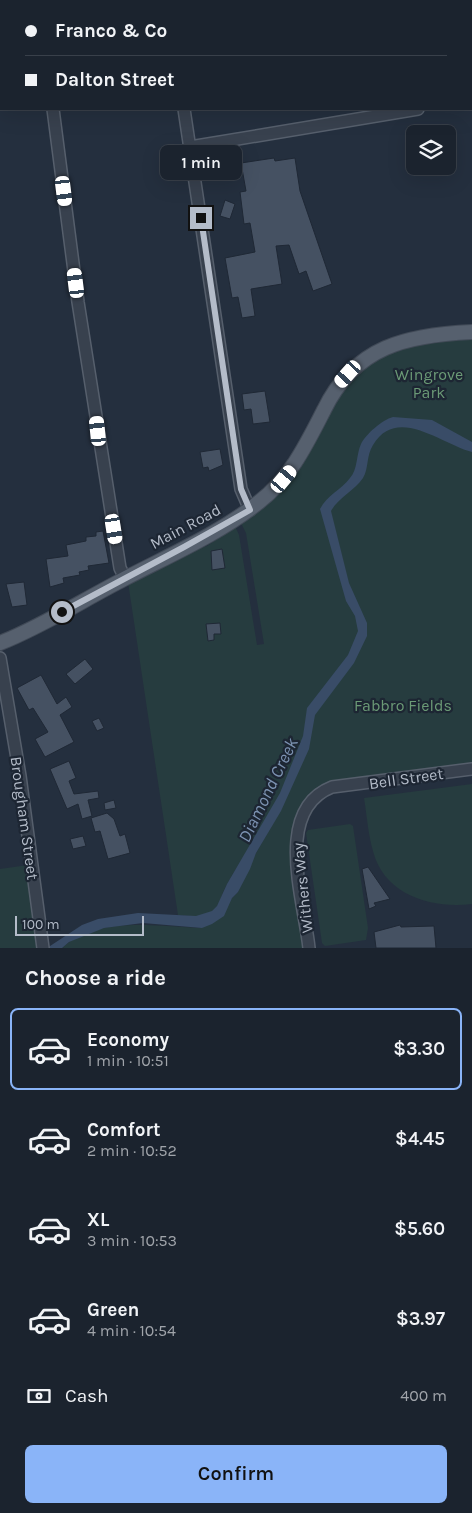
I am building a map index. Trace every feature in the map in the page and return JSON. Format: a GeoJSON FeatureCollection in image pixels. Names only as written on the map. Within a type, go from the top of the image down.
{"type":"FeatureCollection","features":[{"type":"Feature","properties":{"kind":"main road","name":"Main Road"},"geometry":{"type":"LineString","coordinates":[[1,641],[125,578],[250,510],[274,489],[292,469],[304,450],[331,396],[358,366],[378,352],[407,339],[420,336],[472,332]]}},
{"type":"Feature","properties":{"kind":"street"},"geometry":{"type":"LineString","coordinates":[[52,110],[98,431],[120,568],[125,578]]}},
{"type":"Feature","properties":{"kind":"street"},"geometry":{"type":"LineString","coordinates":[[184,110],[241,489],[250,510]]}},
{"type":"Feature","properties":{"kind":"street"},"geometry":{"type":"LineString","coordinates":[[190,147],[412,110]]}},
{"type":"Feature","properties":{"kind":"street","name":"Brougham Street"},"geometry":{"type":"LineString","coordinates":[[0,658],[20,776],[43,948]]}},
{"type":"Feature","properties":{"kind":"street","name":"Bell Street"},"geometry":{"type":"LineString","coordinates":[[316,800],[330,787],[472,769]]}},
{"type":"Feature","properties":{"kind":"street","name":"Withers Way"},"geometry":{"type":"LineString","coordinates":[[309,948],[296,852],[299,828],[316,800]]}},
{"type":"Feature","properties":{"kind":"green space"},"geometry":{"type":"Polygon","coordinates":[[[472,337],[472,766],[337,783],[298,819],[305,948],[62,948],[77,938],[93,931],[111,927],[148,925],[202,928],[238,892],[256,853],[280,811],[244,857],[214,910],[200,916],[178,915],[128,582],[186,552],[207,546],[235,526],[239,535],[257,645],[264,644],[246,533],[241,523],[262,508],[335,398],[363,367],[405,345],[472,337]]]}},
{"type":"Feature","properties":{"kind":"green space"},"geometry":{"type":"Polygon","coordinates":[[[472,784],[472,904],[441,904],[426,901],[412,896],[387,879],[379,866],[371,845],[364,798],[472,784]]]}},
{"type":"Feature","properties":{"kind":"green space"},"geometry":{"type":"Polygon","coordinates":[[[350,824],[353,826],[368,928],[366,940],[325,946],[322,943],[306,833],[308,830],[350,824]]]}},
{"type":"Feature","properties":{"kind":"green space"},"geometry":{"type":"Polygon","coordinates":[[[28,865],[40,948],[0,948],[0,869],[28,865]]]}},
{"type":"Feature","properties":{"kind":"water"},"geometry":{"type":"Polygon","coordinates":[[[393,417],[432,420],[472,442],[472,452],[420,430],[394,428],[383,433],[373,445],[369,453],[363,478],[331,511],[349,583],[367,623],[367,636],[354,663],[315,715],[309,749],[281,811],[256,853],[250,869],[238,892],[232,898],[224,916],[202,928],[143,923],[104,928],[69,942],[62,948],[47,948],[82,925],[98,919],[138,913],[196,916],[212,911],[217,906],[227,884],[280,793],[303,736],[307,708],[348,655],[358,631],[355,616],[346,601],[320,509],[326,500],[353,474],[359,448],[367,436],[379,424],[393,417]]]}},
{"type":"Feature","properties":{"kind":"building"},"geometry":{"type":"Polygon","coordinates":[[[274,158],[275,161],[295,158],[300,191],[332,284],[313,291],[306,271],[299,274],[289,245],[276,246],[282,284],[251,289],[255,316],[242,318],[238,297],[232,298],[225,258],[255,252],[250,223],[244,224],[240,192],[246,191],[241,163],[274,158]]]}},
{"type":"Feature","properties":{"kind":"building"},"geometry":{"type":"Polygon","coordinates":[[[225,200],[235,204],[230,219],[220,216],[225,200]]]}},
{"type":"Feature","properties":{"kind":"building"},"geometry":{"type":"Polygon","coordinates":[[[265,391],[270,422],[253,424],[251,409],[244,410],[242,394],[265,391]]]}},
{"type":"Feature","properties":{"kind":"building"},"geometry":{"type":"Polygon","coordinates":[[[220,449],[223,465],[209,471],[208,467],[203,468],[200,452],[220,449]]]}},
{"type":"Feature","properties":{"kind":"building"},"geometry":{"type":"Polygon","coordinates":[[[103,531],[109,563],[88,566],[89,570],[79,572],[80,575],[63,578],[64,583],[50,587],[46,559],[68,556],[66,545],[86,541],[86,537],[96,536],[96,532],[103,531]]]}},
{"type":"Feature","properties":{"kind":"building"},"geometry":{"type":"Polygon","coordinates":[[[222,549],[225,568],[212,570],[211,551],[222,549]]]}},
{"type":"Feature","properties":{"kind":"building"},"geometry":{"type":"Polygon","coordinates":[[[24,582],[27,605],[12,607],[6,584],[24,582]]]}},
{"type":"Feature","properties":{"kind":"building"},"geometry":{"type":"Polygon","coordinates":[[[220,623],[221,634],[214,634],[214,640],[208,641],[206,624],[220,623]]]}},
{"type":"Feature","properties":{"kind":"building"},"geometry":{"type":"Polygon","coordinates":[[[85,659],[93,669],[75,684],[66,674],[85,659]]]}},
{"type":"Feature","properties":{"kind":"building"},"geometry":{"type":"Polygon","coordinates":[[[41,675],[57,704],[66,697],[72,707],[60,715],[74,742],[45,757],[35,739],[48,732],[33,708],[29,710],[17,688],[41,675]]]}},
{"type":"Feature","properties":{"kind":"building"},"geometry":{"type":"Polygon","coordinates":[[[99,718],[104,728],[97,731],[92,721],[99,718]]]}},
{"type":"Feature","properties":{"kind":"building"},"geometry":{"type":"Polygon","coordinates":[[[69,761],[76,778],[69,781],[74,794],[98,791],[99,798],[88,800],[92,816],[82,819],[78,804],[67,809],[50,769],[69,761]]]}},
{"type":"Feature","properties":{"kind":"building"},"geometry":{"type":"Polygon","coordinates":[[[114,800],[116,808],[105,810],[104,803],[114,800]]]}},
{"type":"Feature","properties":{"kind":"building"},"geometry":{"type":"Polygon","coordinates":[[[107,813],[114,819],[120,836],[125,834],[130,853],[108,859],[100,831],[95,832],[91,818],[107,813]]]}},
{"type":"Feature","properties":{"kind":"building"},"geometry":{"type":"Polygon","coordinates":[[[83,836],[86,846],[73,849],[70,839],[83,836]]]}},
{"type":"Feature","properties":{"kind":"building"},"geometry":{"type":"Polygon","coordinates":[[[368,867],[390,899],[374,903],[376,906],[369,909],[362,869],[368,867]]]}},
{"type":"Feature","properties":{"kind":"building"},"geometry":{"type":"Polygon","coordinates":[[[400,925],[401,927],[434,926],[436,948],[376,948],[374,932],[400,925]]]}},
{"type":"Feature","properties":{"kind":"route"},"geometry":{"type":"LineString","coordinates":[[62,612],[250,510],[241,489],[201,218]]}},
{"type":"Feature","properties":{"kind":"park label","name":"Wingrove Park"},"geometry":{"type":"Point","coordinates":[429,383]}},
{"type":"Feature","properties":{"kind":"park label","name":"Fabbro Fields"},"geometry":{"type":"Point","coordinates":[403,705]}},
{"type":"Feature","properties":{"kind":"water label","name":"Diamond Creek"},"geometry":{"type":"Point","coordinates":[268,790]}}]}
